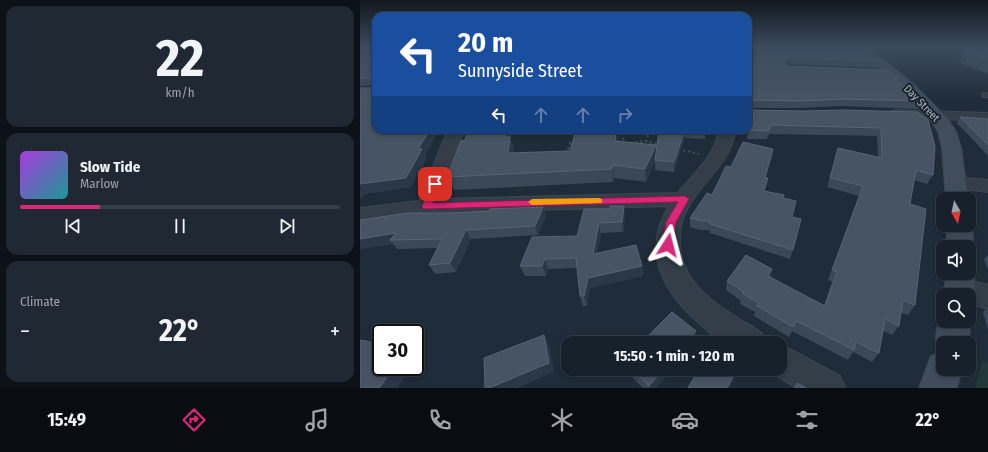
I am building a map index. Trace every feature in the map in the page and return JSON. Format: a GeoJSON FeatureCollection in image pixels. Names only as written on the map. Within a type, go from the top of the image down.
{"type":"FeatureCollection","features":[{"type":"Feature","properties":{"kind":"street","name":"Day Street"},"geometry":{"type":"LineString","coordinates":[[883,65],[936,115],[944,126],[949,138],[956,191]]}},
{"type":"Feature","properties":{"kind":"street"},"geometry":{"type":"LineString","coordinates":[[876,73],[892,73]]}},
{"type":"Feature","properties":{"kind":"street"},"geometry":{"type":"LineString","coordinates":[[880,114],[988,117]]}},
{"type":"Feature","properties":{"kind":"street"},"geometry":{"type":"LineString","coordinates":[[427,206],[454,134]]}},
{"type":"Feature","properties":{"kind":"street"},"geometry":{"type":"LineString","coordinates":[[726,134],[724,145],[685,199],[671,222],[668,238],[668,254],[674,272],[685,291],[702,310],[740,336]]}},
{"type":"Feature","properties":{"kind":"street"},"geometry":{"type":"LineString","coordinates":[[956,191],[988,186]]}},
{"type":"Feature","properties":{"kind":"street"},"geometry":{"type":"LineString","coordinates":[[360,215],[427,206],[685,199]]}},
{"type":"Feature","properties":{"kind":"street"},"geometry":{"type":"LineString","coordinates":[[959,286],[988,297]]}},
{"type":"Feature","properties":{"kind":"street"},"geometry":{"type":"LineString","coordinates":[[787,364],[828,388]]}},
{"type":"Feature","properties":{"kind":"street"},"geometry":{"type":"LineString","coordinates":[[938,388],[942,376]]}},
{"type":"Feature","properties":{"kind":"path"},"geometry":{"type":"LineString","coordinates":[[646,142],[648,134]]}},
{"type":"Feature","properties":{"kind":"path"},"geometry":{"type":"LineString","coordinates":[[623,138],[624,144],[646,142],[668,147]]}},
{"type":"Feature","properties":{"kind":"path"},"geometry":{"type":"LineString","coordinates":[[565,155],[571,141]]}},
{"type":"Feature","properties":{"kind":"path"},"geometry":{"type":"LineString","coordinates":[[675,148],[703,155]]}},
{"type":"Feature","properties":{"kind":"green space"},"geometry":{"type":"Polygon","coordinates":[[[982,361],[988,363],[988,388],[975,388],[982,361]]]}},
{"type":"Feature","properties":{"kind":"building"},"geometry":{"type":"Polygon","coordinates":[[[360,65],[372,65],[372,78],[360,78],[360,65]]]}},
{"type":"Feature","properties":{"kind":"building"},"geometry":{"type":"Polygon","coordinates":[[[752,65],[786,65],[888,70],[898,78],[894,78],[922,101],[843,99],[803,101],[752,100],[752,65]]]}},
{"type":"Feature","properties":{"kind":"building"},"geometry":{"type":"Polygon","coordinates":[[[360,88],[372,88],[372,134],[427,134],[418,149],[422,149],[406,178],[360,184],[360,88]]]}},
{"type":"Feature","properties":{"kind":"building"},"geometry":{"type":"Polygon","coordinates":[[[752,110],[843,110],[918,112],[928,120],[935,146],[933,175],[916,170],[910,204],[926,209],[915,305],[903,300],[899,326],[885,319],[879,353],[856,342],[854,350],[796,321],[793,327],[757,306],[759,303],[743,294],[744,292],[727,281],[746,255],[772,269],[768,276],[825,306],[837,272],[832,270],[863,186],[830,178],[838,148],[882,158],[881,128],[770,125],[769,131],[752,130],[752,121],[754,116],[752,116],[752,110]]]}},
{"type":"Feature","properties":{"kind":"building"},"geometry":{"type":"Polygon","coordinates":[[[960,117],[988,119],[988,145],[960,117]]]}},
{"type":"Feature","properties":{"kind":"building"},"geometry":{"type":"Polygon","coordinates":[[[467,134],[505,134],[505,137],[510,137],[508,153],[570,151],[575,134],[616,134],[615,141],[656,145],[645,169],[612,165],[612,169],[447,177],[461,141],[465,140],[467,134]]]}},
{"type":"Feature","properties":{"kind":"building"},"geometry":{"type":"Polygon","coordinates":[[[658,134],[684,134],[674,162],[655,160],[658,134]]]}},
{"type":"Feature","properties":{"kind":"building"},"geometry":{"type":"Polygon","coordinates":[[[743,142],[773,149],[765,177],[768,178],[764,191],[784,195],[783,198],[796,201],[792,217],[801,219],[793,250],[710,224],[710,221],[701,221],[690,218],[707,193],[712,195],[726,166],[731,167],[743,142]]]}},
{"type":"Feature","properties":{"kind":"building"},"geometry":{"type":"Polygon","coordinates":[[[610,206],[624,206],[622,222],[599,223],[593,254],[636,245],[642,266],[588,278],[584,296],[580,296],[576,258],[545,259],[542,266],[520,266],[532,237],[577,236],[584,209],[610,209],[610,206]]]}},
{"type":"Feature","properties":{"kind":"building"},"geometry":{"type":"Polygon","coordinates":[[[543,207],[535,226],[466,230],[450,263],[429,265],[442,239],[390,240],[396,233],[360,239],[360,220],[408,213],[454,213],[489,211],[490,209],[543,207]]]}},
{"type":"Feature","properties":{"kind":"building"},"geometry":{"type":"Polygon","coordinates":[[[672,312],[696,331],[692,336],[648,336],[672,312]]]}},
{"type":"Feature","properties":{"kind":"building"},"geometry":{"type":"Polygon","coordinates":[[[544,335],[549,363],[489,388],[485,388],[484,358],[544,335]]]}},
{"type":"Feature","properties":{"kind":"building"},"geometry":{"type":"Polygon","coordinates":[[[360,340],[372,342],[372,376],[388,376],[379,388],[360,388],[360,340]]]}},
{"type":"Feature","properties":{"kind":"building"},"geometry":{"type":"Polygon","coordinates":[[[639,376],[658,376],[649,386],[639,376]]]}},
{"type":"Feature","properties":{"kind":"building"},"geometry":{"type":"Polygon","coordinates":[[[695,376],[733,376],[727,388],[688,388],[695,376]]]}},
{"type":"Feature","properties":{"kind":"building"},"geometry":{"type":"Polygon","coordinates":[[[797,383],[806,388],[795,388],[797,383]]]}},
{"type":"Feature","properties":{"kind":"slow traffic"},"geometry":{"type":"LineString","coordinates":[[532,202],[599,201]]}},
{"type":"Feature","properties":{"kind":"route"},"geometry":{"type":"LineString","coordinates":[[435,184],[427,206],[685,199],[671,222],[668,245]]}}]}
